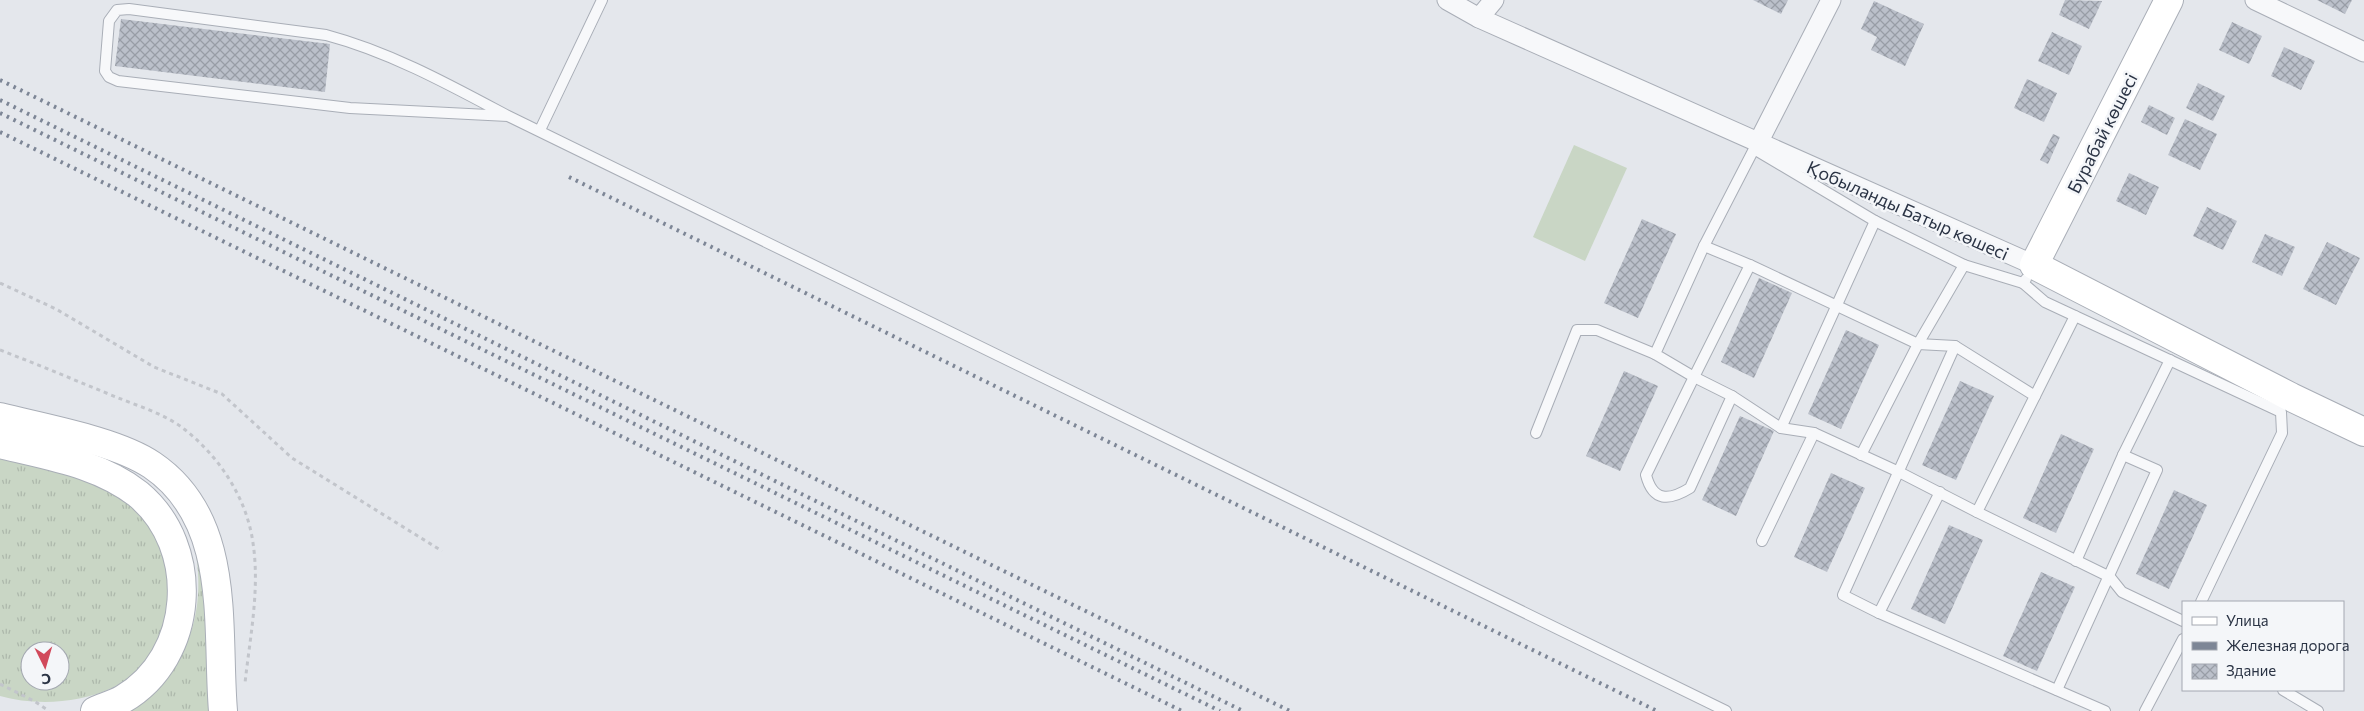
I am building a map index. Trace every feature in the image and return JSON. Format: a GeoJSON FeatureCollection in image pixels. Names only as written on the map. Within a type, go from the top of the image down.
{"type":"FeatureCollection","features":[{"type":"Feature","properties":{"kind":"main road","name":"Бурабай көшесі"},"geometry":{"type":"LineString","coordinates":[[2029,274],[2169,0]]}},
{"type":"Feature","properties":{"kind":"main road","name":"Қобыланды Батыр көшесі"},"geometry":{"type":"LineString","coordinates":[[2029,274],[2286,404],[2364,432]]}},
{"type":"Feature","properties":{"kind":"main road"},"geometry":{"type":"LineString","coordinates":[[0,416],[125,452],[152,465],[186,498],[196,513],[209,544],[217,582],[223,711]]}},
{"type":"Feature","properties":{"kind":"main road"},"geometry":{"type":"LineString","coordinates":[[0,444],[93,468],[115,479],[139,496],[159,518],[173,540],[180,564],[182,588],[181,616],[172,643],[158,666],[142,684],[123,699],[95,711]]}},
{"type":"Feature","properties":{"kind":"street","name":"Қобыланды Батыр көшесі"},"geometry":{"type":"LineString","coordinates":[[1447,0],[1479,18],[2029,274]]}},
{"type":"Feature","properties":{"kind":"street"},"geometry":{"type":"LineString","coordinates":[[1479,18],[1494,0]]}},
{"type":"Feature","properties":{"kind":"street"},"geometry":{"type":"LineString","coordinates":[[1756,146],[1831,0]]}},
{"type":"Feature","properties":{"kind":"street"},"geometry":{"type":"LineString","coordinates":[[2255,0],[2364,52]]}},
{"type":"Feature","properties":{"kind":"lane"},"geometry":{"type":"LineString","coordinates":[[540,130],[602,0]]}},
{"type":"Feature","properties":{"kind":"lane"},"geometry":{"type":"LineString","coordinates":[[508,116],[350,108],[118,81],[110,77],[105,71],[109,21],[117,10],[129,9],[326,35],[350,41],[446,82],[508,116],[1726,711]]}},
{"type":"Feature","properties":{"kind":"lane"},"geometry":{"type":"LineString","coordinates":[[1655,354],[1704,246],[1756,146],[1875,221],[1964,265],[2029,274],[2046,302],[2170,360],[2286,404],[2282,433],[2201,601]]}},
{"type":"Feature","properties":{"kind":"lane"},"geometry":{"type":"LineString","coordinates":[[1781,428],[1875,221]]}},
{"type":"Feature","properties":{"kind":"lane"},"geometry":{"type":"LineString","coordinates":[[1704,246],[1750,265],[1918,344],[1955,346],[2035,396]]}},
{"type":"Feature","properties":{"kind":"lane"},"geometry":{"type":"LineString","coordinates":[[1732,396],[1690,488],[1677,496],[1667,497],[1657,494],[1649,487],[1646,475],[1750,265]]}},
{"type":"Feature","properties":{"kind":"lane"},"geometry":{"type":"LineString","coordinates":[[1861,455],[1918,344],[1964,265]]}},
{"type":"Feature","properties":{"kind":"lane"},"geometry":{"type":"LineString","coordinates":[[1977,512],[2075,316]]}},
{"type":"Feature","properties":{"kind":"lane"},"geometry":{"type":"LineString","coordinates":[[1536,433],[1577,330],[1597,330],[1655,354],[1694,377],[1732,396],[1781,428],[1814,433],[1940,492],[2110,577],[2122,592],[2182,621]]}},
{"type":"Feature","properties":{"kind":"lane"},"geometry":{"type":"LineString","coordinates":[[1955,346],[1843,595],[1880,613],[2106,711]]}},
{"type":"Feature","properties":{"kind":"lane"},"geometry":{"type":"LineString","coordinates":[[2076,561],[2123,455],[2170,360]]}},
{"type":"Feature","properties":{"kind":"lane"},"geometry":{"type":"LineString","coordinates":[[1762,541],[1814,433]]}},
{"type":"Feature","properties":{"kind":"lane"},"geometry":{"type":"LineString","coordinates":[[2057,690],[2157,470],[2123,455]]}},
{"type":"Feature","properties":{"kind":"lane"},"geometry":{"type":"LineString","coordinates":[[1880,613],[1940,492]]}},
{"type":"Feature","properties":{"kind":"lane"},"geometry":{"type":"LineString","coordinates":[[2145,711],[2182,641]]}},
{"type":"Feature","properties":{"kind":"lane"},"geometry":{"type":"LineString","coordinates":[[2285,691],[2318,711]]}},
{"type":"Feature","properties":{"kind":"path"},"geometry":{"type":"LineString","coordinates":[[0,283],[56,309],[154,367],[222,394],[292,458],[442,551]]}},
{"type":"Feature","properties":{"kind":"path"},"geometry":{"type":"LineString","coordinates":[[0,684],[34,701],[49,711]]}},
{"type":"Feature","properties":{"kind":"green space"},"geometry":{"type":"Polygon","coordinates":[[[1574,145],[1627,168],[1585,261],[1533,237],[1574,145]]]}},
{"type":"Feature","properties":{"kind":"green space"},"geometry":{"type":"Polygon","coordinates":[[[0,459],[78,477],[114,492],[131,503],[145,517],[155,533],[170,568],[166,619],[163,631],[159,642],[147,661],[131,677],[112,688],[90,696],[67,701],[21,700],[0,696],[0,459]]]}},
{"type":"Feature","properties":{"kind":"green space"},"geometry":{"type":"Polygon","coordinates":[[[196,555],[206,594],[211,711],[125,711],[162,682],[184,650],[190,635],[197,604],[198,571],[196,555]]]}},
{"type":"Feature","properties":{"kind":"building"},"geometry":{"type":"Polygon","coordinates":[[[1753,0],[1788,0],[1781,14],[1753,0]]]}},
{"type":"Feature","properties":{"kind":"building"},"geometry":{"type":"Polygon","coordinates":[[[2065,0],[2102,1],[2089,29],[2059,15],[2065,0]]]}},
{"type":"Feature","properties":{"kind":"building"},"geometry":{"type":"Polygon","coordinates":[[[2317,0],[2352,0],[2345,14],[2317,0]]]}},
{"type":"Feature","properties":{"kind":"building"},"geometry":{"type":"Polygon","coordinates":[[[1874,1],[1924,24],[1905,66],[1871,50],[1877,37],[1861,29],[1874,1]]]}},
{"type":"Feature","properties":{"kind":"building"},"geometry":{"type":"Polygon","coordinates":[[[121,19],[330,44],[325,92],[115,66],[121,19]]]}},
{"type":"Feature","properties":{"kind":"building"},"geometry":{"type":"Polygon","coordinates":[[[2232,22],[2262,36],[2249,64],[2219,50],[2232,22]]]}},
{"type":"Feature","properties":{"kind":"building"},"geometry":{"type":"Polygon","coordinates":[[[2052,32],[2082,46],[2069,75],[2038,61],[2052,32]]]}},
{"type":"Feature","properties":{"kind":"building"},"geometry":{"type":"Polygon","coordinates":[[[2284,47],[2315,61],[2301,90],[2271,76],[2284,47]]]}},
{"type":"Feature","properties":{"kind":"building"},"geometry":{"type":"Polygon","coordinates":[[[2027,79],[2057,93],[2044,122],[2014,108],[2027,79]]]}},
{"type":"Feature","properties":{"kind":"building"},"geometry":{"type":"Polygon","coordinates":[[[2198,83],[2225,96],[2213,121],[2186,108],[2198,83]]]}},
{"type":"Feature","properties":{"kind":"building"},"geometry":{"type":"Polygon","coordinates":[[[2149,105],[2175,118],[2167,135],[2141,122],[2149,105]]]}},
{"type":"Feature","properties":{"kind":"building"},"geometry":{"type":"Polygon","coordinates":[[[2185,119],[2217,134],[2200,170],[2168,155],[2185,119]]]}},
{"type":"Feature","properties":{"kind":"building"},"geometry":{"type":"Polygon","coordinates":[[[2053,134],[2060,137],[2048,164],[2040,160],[2053,134]]]}},
{"type":"Feature","properties":{"kind":"building"},"geometry":{"type":"Polygon","coordinates":[[[2129,173],[2159,187],[2146,215],[2116,201],[2129,173]]]}},
{"type":"Feature","properties":{"kind":"building"},"geometry":{"type":"Polygon","coordinates":[[[2207,207],[2237,221],[2223,250],[2193,236],[2207,207]]]}},
{"type":"Feature","properties":{"kind":"building"},"geometry":{"type":"Polygon","coordinates":[[[1642,219],[1676,234],[1638,318],[1604,303],[1642,219]]]}},
{"type":"Feature","properties":{"kind":"building"},"geometry":{"type":"Polygon","coordinates":[[[2265,234],[2295,247],[2282,276],[2252,262],[2265,234]]]}},
{"type":"Feature","properties":{"kind":"building"},"geometry":{"type":"Polygon","coordinates":[[[2327,242],[2360,258],[2336,305],[2303,289],[2327,242]]]}},
{"type":"Feature","properties":{"kind":"building"},"geometry":{"type":"Polygon","coordinates":[[[1759,278],[1792,293],[1754,378],[1721,362],[1759,278]]]}},
{"type":"Feature","properties":{"kind":"building"},"geometry":{"type":"Polygon","coordinates":[[[1846,330],[1879,345],[1841,429],[1808,414],[1846,330]]]}},
{"type":"Feature","properties":{"kind":"building"},"geometry":{"type":"Polygon","coordinates":[[[1624,371],[1658,386],[1620,471],[1586,456],[1624,371]]]}},
{"type":"Feature","properties":{"kind":"building"},"geometry":{"type":"Polygon","coordinates":[[[1960,381],[1994,396],[1956,480],[1922,465],[1960,381]]]}},
{"type":"Feature","properties":{"kind":"building"},"geometry":{"type":"Polygon","coordinates":[[[1740,416],[1774,431],[1736,516],[1702,500],[1740,416]]]}},
{"type":"Feature","properties":{"kind":"building"},"geometry":{"type":"Polygon","coordinates":[[[2061,434],[2094,449],[2056,533],[2023,518],[2061,434]]]}},
{"type":"Feature","properties":{"kind":"building"},"geometry":{"type":"Polygon","coordinates":[[[1831,473],[1865,488],[1827,572],[1794,557],[1831,473]]]}},
{"type":"Feature","properties":{"kind":"building"},"geometry":{"type":"Polygon","coordinates":[[[2174,490],[2207,505],[2169,589],[2136,574],[2174,490]]]}},
{"type":"Feature","properties":{"kind":"building"},"geometry":{"type":"Polygon","coordinates":[[[1949,525],[1983,540],[1945,624],[1911,609],[1949,525]]]}},
{"type":"Feature","properties":{"kind":"building"},"geometry":{"type":"Polygon","coordinates":[[[2041,572],[2075,587],[2037,671],[2003,656],[2041,572]]]}},
{"type":"Feature","properties":{"kind":"railway"},"geometry":{"type":"LineString","coordinates":[[0,80],[1290,711]]}},
{"type":"Feature","properties":{"kind":"railway"},"geometry":{"type":"LineString","coordinates":[[0,100],[1243,711]]}},
{"type":"Feature","properties":{"kind":"railway"},"geometry":{"type":"LineString","coordinates":[[0,113],[1220,711]]}},
{"type":"Feature","properties":{"kind":"railway"},"geometry":{"type":"LineString","coordinates":[[0,132],[1182,711]]}},
{"type":"Feature","properties":{"kind":"railway"},"geometry":{"type":"LineString","coordinates":[[569,177],[1657,711]]}}]}
